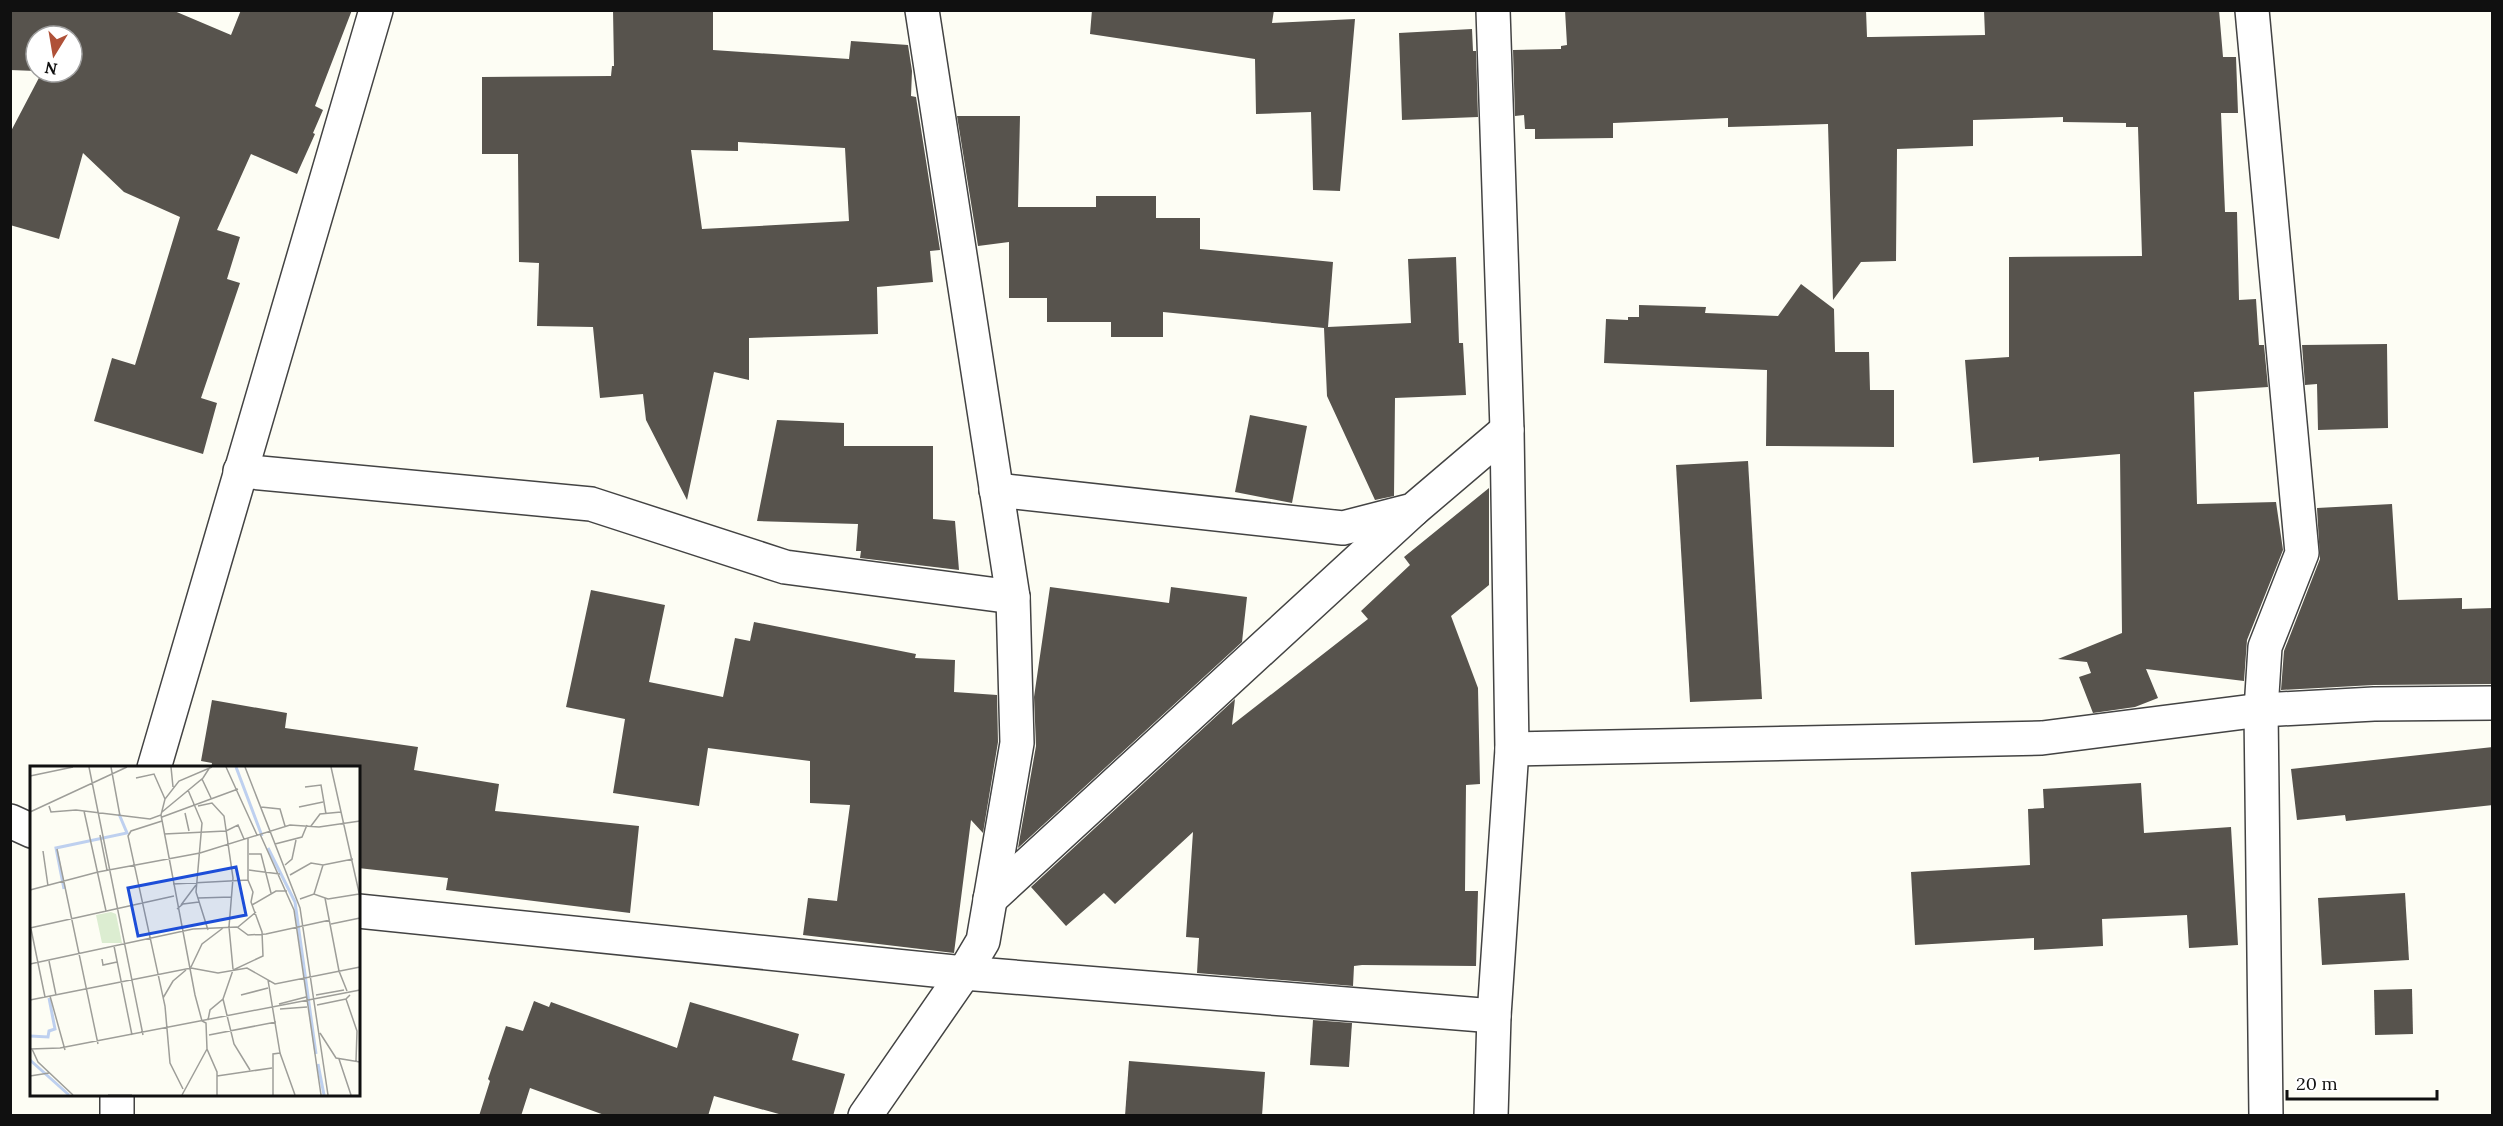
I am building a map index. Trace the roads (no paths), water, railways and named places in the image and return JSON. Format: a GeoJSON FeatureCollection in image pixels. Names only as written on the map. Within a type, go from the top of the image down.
{"type":"FeatureCollection","features":[{"type":"Feature","properties":{"kind":"street"},"geometry":{"type":"LineString","coordinates":[[155,766],[376,10]]}},
{"type":"Feature","properties":{"kind":"street"},"geometry":{"type":"LineString","coordinates":[[865,1116],[964,973],[983,941],[1017,743],[1013,597],[922,10]]}},
{"type":"Feature","properties":{"kind":"street"},"geometry":{"type":"LineString","coordinates":[[1491,1116],[1494,1016],[1512,749],[1507,430],[1493,10]]}},
{"type":"Feature","properties":{"kind":"street"},"geometry":{"type":"LineString","coordinates":[[2252,10],[2302,553],[2265,647],[2261,710],[2266,1116]]}},
{"type":"Feature","properties":{"kind":"street"},"geometry":{"type":"LineString","coordinates":[[990,898],[1413,510],[1507,430]]}},
{"type":"Feature","properties":{"kind":"street"},"geometry":{"type":"LineString","coordinates":[[240,471],[591,504],[785,567],[1013,597]]}},
{"type":"Feature","properties":{"kind":"street"},"geometry":{"type":"LineString","coordinates":[[996,490],[1342,528],[1413,510]]}},
{"type":"Feature","properties":{"kind":"street"},"geometry":{"type":"LineString","coordinates":[[1512,749],[2042,738],[2261,710],[2374,704],[2493,703]]}},
{"type":"Feature","properties":{"kind":"street"},"geometry":{"type":"LineString","coordinates":[[10,821],[30,830]]}},
{"type":"Feature","properties":{"kind":"street"},"geometry":{"type":"LineString","coordinates":[[360,911],[964,973],[1494,1016]]}},
{"type":"Feature","properties":{"kind":"street"},"geometry":{"type":"LineString","coordinates":[[117,1096],[117,1116]]}}]}
